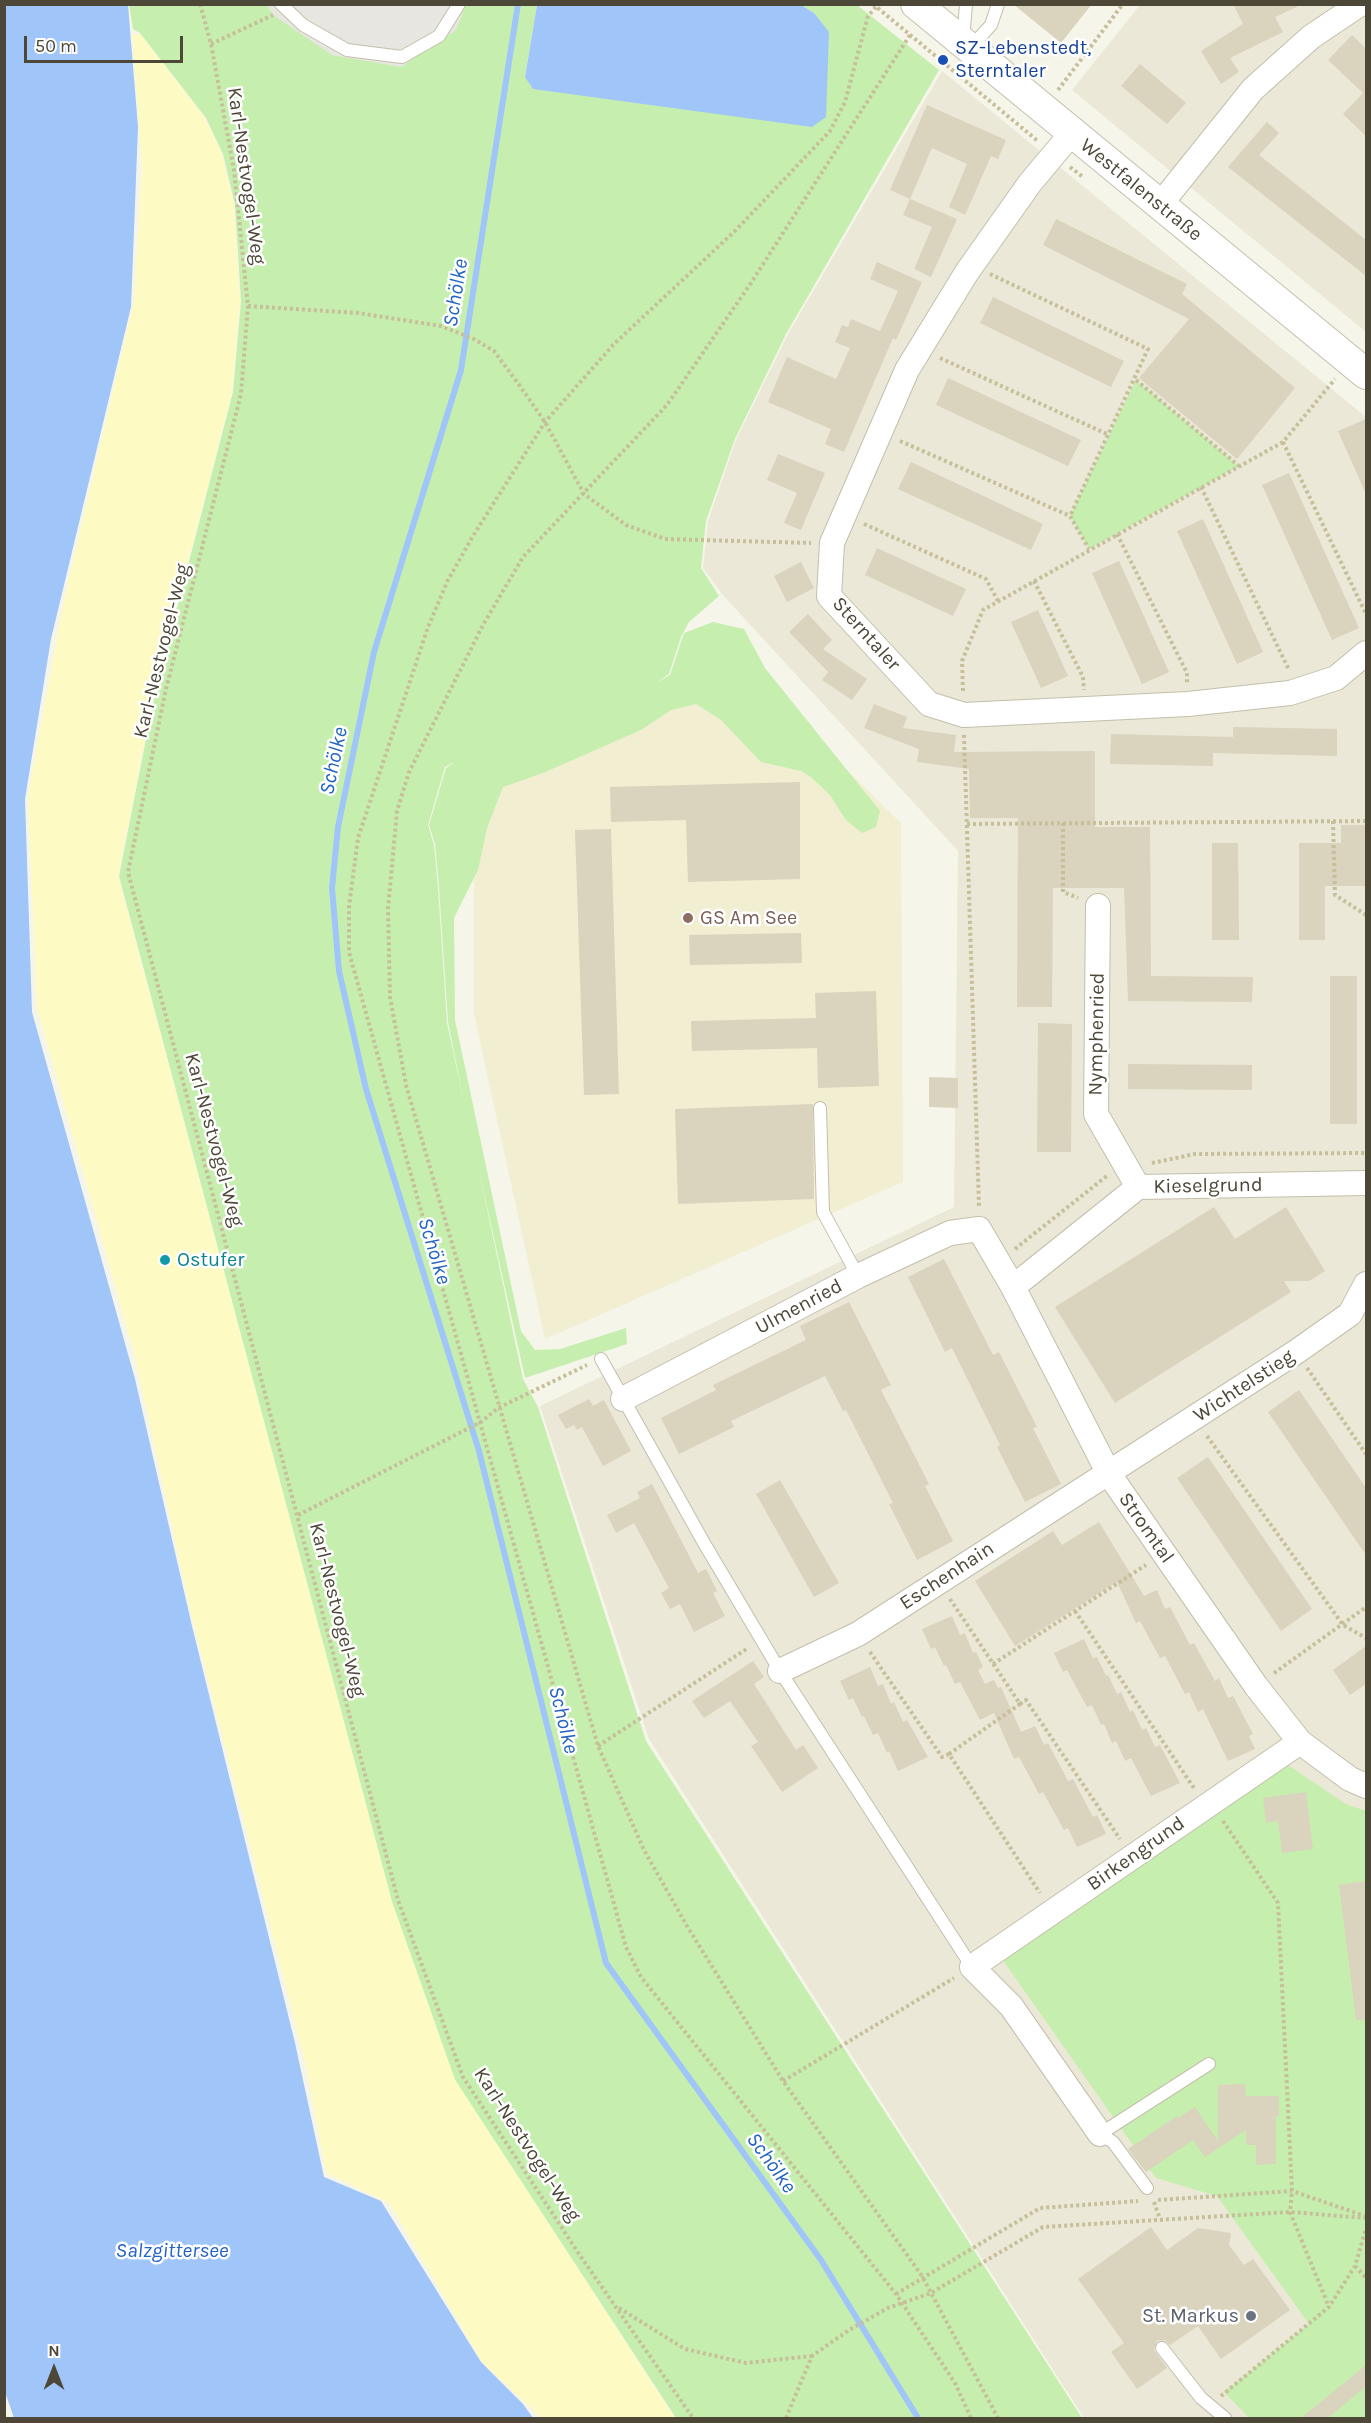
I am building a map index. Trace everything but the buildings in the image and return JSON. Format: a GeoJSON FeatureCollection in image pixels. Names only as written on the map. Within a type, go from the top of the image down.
{"type":"FeatureCollection","features":[{"type":"Feature","properties":{"kind":"street"},"geometry":{"type":"LineString","coordinates":[[1159,206],[1252,89],[1311,37],[1360,4]]}},
{"type":"Feature","properties":{"kind":"street","name":"Westfalenstraße"},"geometry":{"type":"LineString","coordinates":[[903,11],[966,45],[1071,134],[1366,375]]}},
{"type":"Feature","properties":{"kind":"street","name":"Sterntaler"},"geometry":{"type":"LineString","coordinates":[[1071,134],[1030,183],[971,265],[907,370],[832,543],[829,596],[929,704],[964,715],[1188,704],[1290,693],[1336,678],[1366,653]]}},
{"type":"Feature","properties":{"kind":"street","name":"Nymphenried"},"geometry":{"type":"LineString","coordinates":[[1098,906],[1096,1114],[1138,1187]]}},
{"type":"Feature","properties":{"kind":"street","name":"Kieselgrund"},"geometry":{"type":"LineString","coordinates":[[1013,1287],[1138,1187],[1366,1183]]}},
{"type":"Feature","properties":{"kind":"street","name":"Ulmenried"},"geometry":{"type":"LineString","coordinates":[[623,1399],[858,1276],[950,1233],[979,1229]]}},
{"type":"Feature","properties":{"kind":"street","name":"Stromtal"},"geometry":{"type":"LineString","coordinates":[[979,1229],[1013,1287],[1109,1474],[1256,1686],[1300,1742],[1350,1779],[1366,1786]]}},
{"type":"Feature","properties":{"kind":"street","name":"Wichtelstieg"},"geometry":{"type":"LineString","coordinates":[[1109,1474],[1350,1314],[1366,1284]]}},
{"type":"Feature","properties":{"kind":"street","name":"Eschenhain"},"geometry":{"type":"LineString","coordinates":[[780,1671],[858,1634],[1109,1474]]}},
{"type":"Feature","properties":{"kind":"street","name":"Birkengrund"},"geometry":{"type":"LineString","coordinates":[[972,1967],[1300,1742]]}},
{"type":"Feature","properties":{"kind":"street"},"geometry":{"type":"LineString","coordinates":[[972,1967],[1011,2006],[1100,2134]]}},
{"type":"Feature","properties":{"kind":"lane"},"geometry":{"type":"LineString","coordinates":[[279,7],[303,25],[347,50],[402,57],[439,36],[459,4]]}},
{"type":"Feature","properties":{"kind":"lane"},"geometry":{"type":"LineString","coordinates":[[966,4],[966,45]]}},
{"type":"Feature","properties":{"kind":"lane"},"geometry":{"type":"LineString","coordinates":[[966,45],[991,26],[998,4]]}},
{"type":"Feature","properties":{"kind":"lane"},"geometry":{"type":"LineString","coordinates":[[820,1108],[823,1212],[858,1276]]}},
{"type":"Feature","properties":{"kind":"lane"},"geometry":{"type":"LineString","coordinates":[[601,1359],[704,1543],[780,1671],[862,1801],[972,1967]]}},
{"type":"Feature","properties":{"kind":"lane"},"geometry":{"type":"LineString","coordinates":[[1147,2188],[1113,2142],[1100,2134],[1209,2064]]}},
{"type":"Feature","properties":{"kind":"lane"},"geometry":{"type":"LineString","coordinates":[[1162,2348],[1201,2398],[1224,2418]]}},
{"type":"Feature","properties":{"kind":"path","name":"Karl-Nestvogel-Weg"},"geometry":{"type":"LineString","coordinates":[[200,4],[211,44],[234,170],[248,306],[241,394],[166,688],[128,872],[398,1900],[463,2077],[693,2418]]}},
{"type":"Feature","properties":{"kind":"path"},"geometry":{"type":"LineString","coordinates":[[1042,109],[1123,4]]}},
{"type":"Feature","properties":{"kind":"path"},"geometry":{"type":"LineString","coordinates":[[903,11],[874,6],[868,16],[845,102],[830,131],[735,231],[614,344],[545,422],[473,536],[448,580],[428,627],[358,838],[349,907],[349,952],[551,1680],[631,1957],[641,1977],[896,2294],[955,2383],[971,2418]]}},
{"type":"Feature","properties":{"kind":"path"},"geometry":{"type":"LineString","coordinates":[[211,44],[273,15],[279,7]]}},
{"type":"Feature","properties":{"kind":"path"},"geometry":{"type":"LineString","coordinates":[[910,35],[751,283],[667,405],[523,557],[483,625],[409,772],[397,811],[388,909],[390,997],[406,1085],[598,1746],[644,1850],[783,2081],[922,2276],[998,2418]]}},
{"type":"Feature","properties":{"kind":"path"},"geometry":{"type":"LineString","coordinates":[[971,265],[1148,349],[1136,380],[1070,516]]}},
{"type":"Feature","properties":{"kind":"path"},"geometry":{"type":"LineString","coordinates":[[248,306],[358,313],[441,326],[474,339],[494,351],[545,422],[584,494],[626,525],[665,539],[832,543]]}},
{"type":"Feature","properties":{"kind":"path"},"geometry":{"type":"LineString","coordinates":[[920,349],[1109,435]]}},
{"type":"Feature","properties":{"kind":"path"},"geometry":{"type":"LineString","coordinates":[[979,1229],[962,661],[983,610],[1283,442],[1336,378]]}},
{"type":"Feature","properties":{"kind":"path"},"geometry":{"type":"LineString","coordinates":[[1136,380],[1239,466]]}},
{"type":"Feature","properties":{"kind":"path"},"geometry":{"type":"LineString","coordinates":[[880,432],[1070,516],[1089,549]]}},
{"type":"Feature","properties":{"kind":"path"},"geometry":{"type":"LineString","coordinates":[[1283,442],[1366,614]]}},
{"type":"Feature","properties":{"kind":"path"},"geometry":{"type":"LineString","coordinates":[[1201,487],[1290,672],[1290,693]]}},
{"type":"Feature","properties":{"kind":"path"},"geometry":{"type":"LineString","coordinates":[[844,514],[986,579],[998,601]]}},
{"type":"Feature","properties":{"kind":"path"},"geometry":{"type":"LineString","coordinates":[[1117,534],[1187,673],[1188,704]]}},
{"type":"Feature","properties":{"kind":"path"},"geometry":{"type":"LineString","coordinates":[[1034,581],[1083,677],[1086,708]]}},
{"type":"Feature","properties":{"kind":"path"},"geometry":{"type":"LineString","coordinates":[[1333,821],[1335,895],[1366,915]]}},
{"type":"Feature","properties":{"kind":"path"},"geometry":{"type":"LineString","coordinates":[[967,824],[1366,821]]}},
{"type":"Feature","properties":{"kind":"path"},"geometry":{"type":"LineString","coordinates":[[1063,824],[1063,892],[1098,906]]}},
{"type":"Feature","properties":{"kind":"path"},"geometry":{"type":"LineString","coordinates":[[1296,1352],[1366,1454]]}},
{"type":"Feature","properties":{"kind":"path"},"geometry":{"type":"LineString","coordinates":[[298,1515],[480,1422],[498,1408],[601,1359]]}},
{"type":"Feature","properties":{"kind":"path"},"geometry":{"type":"LineString","coordinates":[[1195,1418],[1343,1625],[1366,1638]]}},
{"type":"Feature","properties":{"kind":"path"},"geometry":{"type":"LineString","coordinates":[[993,1664],[1164,1553]]}},
{"type":"Feature","properties":{"kind":"path"},"geometry":{"type":"LineString","coordinates":[[938,1581],[1020,1704]]}},
{"type":"Feature","properties":{"kind":"path"},"geometry":{"type":"LineString","coordinates":[[1256,1686],[1366,1607]]}},
{"type":"Feature","properties":{"kind":"path"},"geometry":{"type":"LineString","coordinates":[[1075,1611],[1278,1903],[1292,2191],[1290,2212],[1329,2307]]}},
{"type":"Feature","properties":{"kind":"path"},"geometry":{"type":"LineString","coordinates":[[858,1634],[942,1757],[1026,1700],[1132,1857]]}},
{"type":"Feature","properties":{"kind":"path"},"geometry":{"type":"LineString","coordinates":[[598,1746],[761,1639]]}},
{"type":"Feature","properties":{"kind":"path"},"geometry":{"type":"LineString","coordinates":[[949,1754],[1052,1912]]}},
{"type":"Feature","properties":{"kind":"path"},"geometry":{"type":"LineString","coordinates":[[783,2081],[972,1967]]}},
{"type":"Feature","properties":{"kind":"path"},"geometry":{"type":"LineString","coordinates":[[896,2294],[922,2276],[1040,2208],[1292,2191],[1366,2218]]}},
{"type":"Feature","properties":{"kind":"path"},"geometry":{"type":"LineString","coordinates":[[617,2307],[685,2349],[746,2363],[812,2356],[849,2330],[888,2308],[932,2293],[1044,2227],[1290,2212],[1366,2218]]}},
{"type":"Feature","properties":{"kind":"path"},"geometry":{"type":"LineString","coordinates":[[1210,2404],[1329,2307],[1355,2266],[1366,2228]]}},
{"type":"Feature","properties":{"kind":"path"},"geometry":{"type":"LineString","coordinates":[[1355,2266],[1366,2278]]}},
{"type":"Feature","properties":{"kind":"path"},"geometry":{"type":"LineString","coordinates":[[786,2418],[812,2356]]}},
{"type":"Feature","properties":{"kind":"shaded area"},"geometry":{"type":"Polygon","coordinates":[[[267,5],[466,5],[456,30],[401,67],[332,55],[273,15],[267,5]]]}},
{"type":"Feature","properties":{"kind":"shaded area"},"geometry":{"type":"Polygon","coordinates":[[[1140,5],[1366,5],[1366,332],[1072,90],[1140,5]]]}},
{"type":"Feature","properties":{"kind":"shaded area"},"geometry":{"type":"Polygon","coordinates":[[[942,71],[1366,417],[1366,2418],[1084,2418],[649,1739],[540,1406],[954,1207],[958,851],[722,594],[703,568],[708,521],[736,440],[788,334],[942,71]]]}},
{"type":"Feature","properties":{"kind":"shaded area","name":"GS Am See"},"geometry":{"type":"Polygon","coordinates":[[[732,658],[901,823],[903,1182],[545,1339],[474,1014],[474,796],[732,658]]]}},
{"type":"Feature","properties":{"kind":"green space"},"geometry":{"type":"Polygon","coordinates":[[[129,5],[537,5],[525,76],[814,13],[801,5],[857,5],[939,70],[786,334],[735,439],[706,521],[701,568],[719,596],[689,622],[681,637],[669,674],[656,683],[670,675],[684,633],[713,622],[744,629],[765,668],[880,811],[876,827],[862,833],[846,820],[830,795],[811,777],[801,771],[761,762],[721,720],[696,704],[671,710],[641,730],[543,773],[503,787],[487,828],[478,870],[454,918],[455,1020],[521,1331],[535,1350],[560,1349],[626,1328],[627,1344],[525,1378],[478,1166],[523,1379],[538,1407],[646,1741],[1082,2418],[676,2418],[455,2080],[392,1902],[119,876],[156,689],[233,392],[241,301],[235,205],[223,154],[206,118],[140,33],[133,29],[129,5]],[[455,762],[445,767],[428,825],[434,845],[447,1023],[464,1102],[448,1022],[435,844],[429,825],[446,768],[455,762]]]}},
{"type":"Feature","properties":{"kind":"green space"},"geometry":{"type":"Polygon","coordinates":[[[1136,380],[1239,466],[1089,549],[1070,516],[1136,380]]]}},
{"type":"Feature","properties":{"kind":"green space"},"geometry":{"type":"Polygon","coordinates":[[[1285,1763],[1346,1804],[1366,1811],[1366,2418],[1249,2418],[1224,2392],[1309,2324],[1217,2196],[1156,2178],[1002,1959],[1285,1763]]]}},
{"type":"Feature","properties":{"kind":"sand","name":"Ostufer"},"geometry":{"type":"Polygon","coordinates":[[[132,34],[140,34],[205,118],[222,154],[234,206],[240,301],[232,392],[155,689],[118,876],[392,1902],[455,2080],[675,2418],[541,2418],[482,2362],[389,2203],[326,2173],[305,2062],[189,1605],[135,1357],[37,1008],[28,796],[64,600],[134,301],[142,164],[132,34]]]}},
{"type":"Feature","properties":{"kind":"water","name":"Salzgittersee"},"geometry":{"type":"Polygon","coordinates":[[[4,5],[128,5],[138,127],[131,307],[51,639],[25,799],[32,1012],[135,1379],[192,1626],[295,2043],[324,2177],[381,2201],[481,2362],[523,2404],[533,2418],[14,2418],[5,2392],[4,5]]]}},
{"type":"Feature","properties":{"kind":"water"},"geometry":{"type":"Polygon","coordinates":[[[537,5],[801,5],[814,13],[829,32],[826,117],[812,127],[533,89],[525,77],[537,5]]]}},
{"type":"Feature","properties":{"kind":"waterway","name":"Schölke"},"geometry":{"type":"LineString","coordinates":[[518,4],[461,370],[374,652],[338,827],[332,888],[339,971],[366,1089],[479,1451],[606,1963],[821,2260],[918,2418]]}},
{"type":"Feature","properties":{"kind":"place","name":"SZ-Lebenstedt, Sterntaler"},"geometry":{"type":"Point","coordinates":[943,60]}},
{"type":"Feature","properties":{"kind":"place","name":"GS Am See"},"geometry":{"type":"Point","coordinates":[688,918]}},
{"type":"Feature","properties":{"kind":"place","name":"Ostufer"},"geometry":{"type":"Point","coordinates":[165,1260]}},
{"type":"Feature","properties":{"kind":"place","name":"St. Markus"},"geometry":{"type":"Point","coordinates":[1251,2316]}}]}
